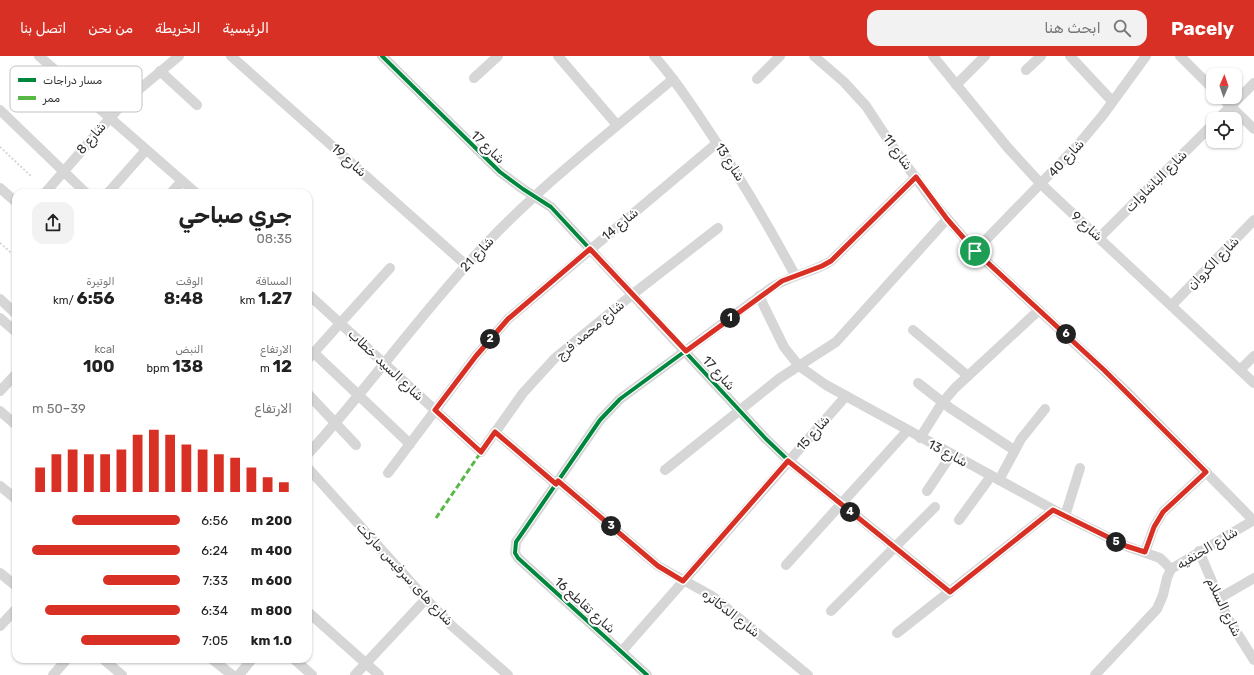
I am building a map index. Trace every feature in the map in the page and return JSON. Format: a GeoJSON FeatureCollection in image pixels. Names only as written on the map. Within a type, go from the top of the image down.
{"type":"FeatureCollection","features":[{"type":"Feature","properties":{"kind":"street"},"geometry":{"type":"LineString","coordinates":[[39,56],[50,66]]}},
{"type":"Feature","properties":{"kind":"street","name":"شارع 8"},"geometry":{"type":"LineString","coordinates":[[142,87],[179,56]]}},
{"type":"Feature","properties":{"kind":"street","name":"شارع 19"},"geometry":{"type":"LineString","coordinates":[[231,56],[466,265]]}},
{"type":"Feature","properties":{"kind":"street","name":"شارع 17"},"geometry":{"type":"LineString","coordinates":[[382,56],[500,172],[522,189],[551,206],[788,461],[950,592]]}},
{"type":"Feature","properties":{"kind":"street"},"geometry":{"type":"LineString","coordinates":[[474,78],[498,56]]}},
{"type":"Feature","properties":{"kind":"street"},"geometry":{"type":"LineString","coordinates":[[558,56],[618,126]]}},
{"type":"Feature","properties":{"kind":"street","name":"شارع 13"},"geometry":{"type":"LineString","coordinates":[[654,56],[673,79],[717,143],[758,207],[795,275]]}},
{"type":"Feature","properties":{"kind":"street"},"geometry":{"type":"LineString","coordinates":[[757,79],[780,56]]}},
{"type":"Feature","properties":{"kind":"street","name":"شارع 11"},"geometry":{"type":"LineString","coordinates":[[814,56],[844,82],[866,106],[947,219],[975,251],[1127,392],[1254,520]]}},
{"type":"Feature","properties":{"kind":"street","name":"شارع 9"},"geometry":{"type":"LineString","coordinates":[[933,56],[1041,184],[1100,237],[1254,383]]}},
{"type":"Feature","properties":{"kind":"street"},"geometry":{"type":"LineString","coordinates":[[956,85],[985,56]]}},
{"type":"Feature","properties":{"kind":"street"},"geometry":{"type":"LineString","coordinates":[[1026,70],[1041,56]]}},
{"type":"Feature","properties":{"kind":"street"},"geometry":{"type":"LineString","coordinates":[[1070,56],[1112,101]]}},
{"type":"Feature","properties":{"kind":"street","name":"شارع 40"},"geometry":{"type":"LineString","coordinates":[[975,251],[1041,184],[1090,130],[1146,56]]}},
{"type":"Feature","properties":{"kind":"street"},"geometry":{"type":"LineString","coordinates":[[1180,56],[1206,83]]}},
{"type":"Feature","properties":{"kind":"street"},"geometry":{"type":"LineString","coordinates":[[160,71],[197,105]]}},
{"type":"Feature","properties":{"kind":"street","name":"شارع 21"},"geometry":{"type":"LineString","coordinates":[[312,449],[466,265],[535,196],[673,79]]}},
{"type":"Feature","properties":{"kind":"street"},"geometry":{"type":"LineString","coordinates":[[1224,112],[1254,83]]}},
{"type":"Feature","properties":{"kind":"street"},"geometry":{"type":"LineString","coordinates":[[1230,106],[1254,129]]}},
{"type":"Feature","properties":{"kind":"street"},"geometry":{"type":"LineString","coordinates":[[0,110],[82,189]]}},
{"type":"Feature","properties":{"kind":"street"},"geometry":{"type":"LineString","coordinates":[[102,112],[191,189]]}},
{"type":"Feature","properties":{"kind":"street","name":"شارع 8"},"geometry":{"type":"LineString","coordinates":[[47,189],[115,112]]}},
{"type":"Feature","properties":{"kind":"street","name":"شارع الباشاوات"},"geometry":{"type":"LineString","coordinates":[[1100,237],[1206,131]]}},
{"type":"Feature","properties":{"kind":"street","name":"شارع 14"},"geometry":{"type":"LineString","coordinates":[[388,473],[476,356],[508,319],[717,143]]}},
{"type":"Feature","properties":{"kind":"street"},"geometry":{"type":"LineString","coordinates":[[112,189],[146,150]]}},
{"type":"Feature","properties":{"kind":"street"},"geometry":{"type":"LineString","coordinates":[[557,482],[609,409],[759,296],[782,281],[822,266],[831,261],[916,177]]}},
{"type":"Feature","properties":{"kind":"street"},"geometry":{"type":"LineString","coordinates":[[175,189],[182,181]]}},
{"type":"Feature","properties":{"kind":"street"},"geometry":{"type":"LineString","coordinates":[[0,188],[12,198]]}},
{"type":"Feature","properties":{"kind":"street"},"geometry":{"type":"LineString","coordinates":[[665,470],[780,378],[836,342],[947,219]]}},
{"type":"Feature","properties":{"kind":"street","name":"شارع الكروان"},"geometry":{"type":"LineString","coordinates":[[1172,305],[1254,220]]}},
{"type":"Feature","properties":{"kind":"street","name":"شارع محمد فرج"},"geometry":{"type":"LineString","coordinates":[[481,452],[523,394],[555,358],[633,294],[718,228]]}},
{"type":"Feature","properties":{"kind":"street"},"geometry":{"type":"LineString","coordinates":[[312,355],[390,268]]}},
{"type":"Feature","properties":{"kind":"street","name":"شارع 13"},"geometry":{"type":"LineString","coordinates":[[759,296],[784,347],[799,366],[826,385],[907,431],[1053,510],[1126,546],[1160,558],[1171,569]]}},
{"type":"Feature","properties":{"kind":"street","name":"شارع السيد خطاب"},"geometry":{"type":"LineString","coordinates":[[312,298],[481,452]]}},
{"type":"Feature","properties":{"kind":"street"},"geometry":{"type":"LineString","coordinates":[[0,299],[12,310]]}},
{"type":"Feature","properties":{"kind":"street"},"geometry":{"type":"LineString","coordinates":[[920,438],[942,403],[968,376],[1039,310]]}},
{"type":"Feature","properties":{"kind":"street"},"geometry":{"type":"LineString","coordinates":[[3,321],[12,329]]}},
{"type":"Feature","properties":{"kind":"street"},"geometry":{"type":"LineString","coordinates":[[913,330],[968,376]]}},
{"type":"Feature","properties":{"kind":"street"},"geometry":{"type":"LineString","coordinates":[[1240,370],[1254,356]]}},
{"type":"Feature","properties":{"kind":"street"},"geometry":{"type":"LineString","coordinates":[[312,357],[358,395],[410,444]]}},
{"type":"Feature","properties":{"kind":"street"},"geometry":{"type":"LineString","coordinates":[[0,391],[12,378]]}},
{"type":"Feature","properties":{"kind":"street"},"geometry":{"type":"LineString","coordinates":[[918,383],[942,403],[1014,450]]}},
{"type":"Feature","properties":{"kind":"street","name":"شارع 15"},"geometry":{"type":"LineString","coordinates":[[622,651],[846,396]]}},
{"type":"Feature","properties":{"kind":"street"},"geometry":{"type":"LineString","coordinates":[[312,398],[356,445]]}},
{"type":"Feature","properties":{"kind":"street"},"geometry":{"type":"LineString","coordinates":[[959,520],[995,478],[1045,409]]}},
{"type":"Feature","properties":{"kind":"street"},"geometry":{"type":"LineString","coordinates":[[0,411],[12,422]]}},
{"type":"Feature","properties":{"kind":"street"},"geometry":{"type":"LineString","coordinates":[[786,565],[907,431]]}},
{"type":"Feature","properties":{"kind":"street","name":"شارع الدكاتره"},"geometry":{"type":"LineString","coordinates":[[495,432],[658,566],[712,596],[808,675]]}},
{"type":"Feature","properties":{"kind":"street"},"geometry":{"type":"LineString","coordinates":[[927,491],[951,455]]}},
{"type":"Feature","properties":{"kind":"street"},"geometry":{"type":"LineString","coordinates":[[1065,516],[1080,468]]}},
{"type":"Feature","properties":{"kind":"street","name":"شارع هاى سرفيس ماركت"},"geometry":{"type":"LineString","coordinates":[[312,472],[452,626],[508,675]]}},
{"type":"Feature","properties":{"kind":"street"},"geometry":{"type":"LineString","coordinates":[[1145,552],[1154,527],[1163,512],[1206,472]]}},
{"type":"Feature","properties":{"kind":"street","name":"شارع تقاطع 16"},"geometry":{"type":"LineString","coordinates":[[557,482],[518,537],[515,548],[518,558],[647,675]]}},
{"type":"Feature","properties":{"kind":"street"},"geometry":{"type":"LineString","coordinates":[[0,486],[12,496]]}},
{"type":"Feature","properties":{"kind":"street"},"geometry":{"type":"LineString","coordinates":[[831,611],[935,507]]}},
{"type":"Feature","properties":{"kind":"street"},"geometry":{"type":"LineString","coordinates":[[898,633],[1053,510]]}},
{"type":"Feature","properties":{"kind":"street","name":"شارع الحنفيه"},"geometry":{"type":"LineString","coordinates":[[1096,675],[1157,609],[1163,595],[1166,578],[1171,569],[1199,551],[1254,520]]}},
{"type":"Feature","properties":{"kind":"street","name":"شارع السلام"},"geometry":{"type":"LineString","coordinates":[[1199,551],[1218,599],[1234,629],[1254,660]]}},
{"type":"Feature","properties":{"kind":"street"},"geometry":{"type":"LineString","coordinates":[[0,573],[12,583]]}},
{"type":"Feature","properties":{"kind":"street"},"geometry":{"type":"LineString","coordinates":[[1218,599],[1254,578]]}},
{"type":"Feature","properties":{"kind":"street"},"geometry":{"type":"LineString","coordinates":[[355,675],[426,599]]}},
{"type":"Feature","properties":{"kind":"street"},"geometry":{"type":"LineString","coordinates":[[0,626],[12,613]]}},
{"type":"Feature","properties":{"kind":"street"},"geometry":{"type":"LineString","coordinates":[[312,616],[379,675]]}},
{"type":"Feature","properties":{"kind":"street"},"geometry":{"type":"LineString","coordinates":[[53,675],[64,663]]}},
{"type":"Feature","properties":{"kind":"street"},"geometry":{"type":"LineString","coordinates":[[108,663],[122,675]]}},
{"type":"Feature","properties":{"kind":"street"},"geometry":{"type":"LineString","coordinates":[[217,663],[232,675]]}},
{"type":"Feature","properties":{"kind":"street"},"geometry":{"type":"LineString","coordinates":[[239,675],[249,663]]}},
{"type":"Feature","properties":{"kind":"street"},"geometry":{"type":"LineString","coordinates":[[298,663],[312,675]]}},
{"type":"Feature","properties":{"kind":"path"},"geometry":{"type":"LineString","coordinates":[[0,148],[32,177]]}},
{"type":"Feature","properties":{"kind":"path"},"geometry":{"type":"LineString","coordinates":[[0,243],[12,254]]}},
{"type":"Feature","properties":{"kind":"marked path"},"geometry":{"type":"LineString","coordinates":[[436,518],[481,452]]}},
{"type":"Feature","properties":{"kind":"cycle path"},"geometry":{"type":"LineString","coordinates":[[382,56],[500,172],[551,207],[766,439],[789,461],[950,592]]}},
{"type":"Feature","properties":{"kind":"cycle path"},"geometry":{"type":"LineString","coordinates":[[647,675],[518,558],[515,553],[516,542],[600,420],[620,399],[771,288],[831,261],[916,177]]}},
{"type":"Feature","properties":{"kind":"route"},"geometry":{"type":"LineString","coordinates":[[916,177],[934,203],[975,251],[1127,392],[1206,472],[1163,512],[1154,527],[1145,552],[1126,546],[1053,510],[950,592],[788,461],[683,581],[658,566],[558,481],[556,484],[495,432],[481,452],[435,410],[491,337],[508,319],[590,249],[686,351],[759,296],[782,281],[822,266],[831,261],[916,177]]}}]}
